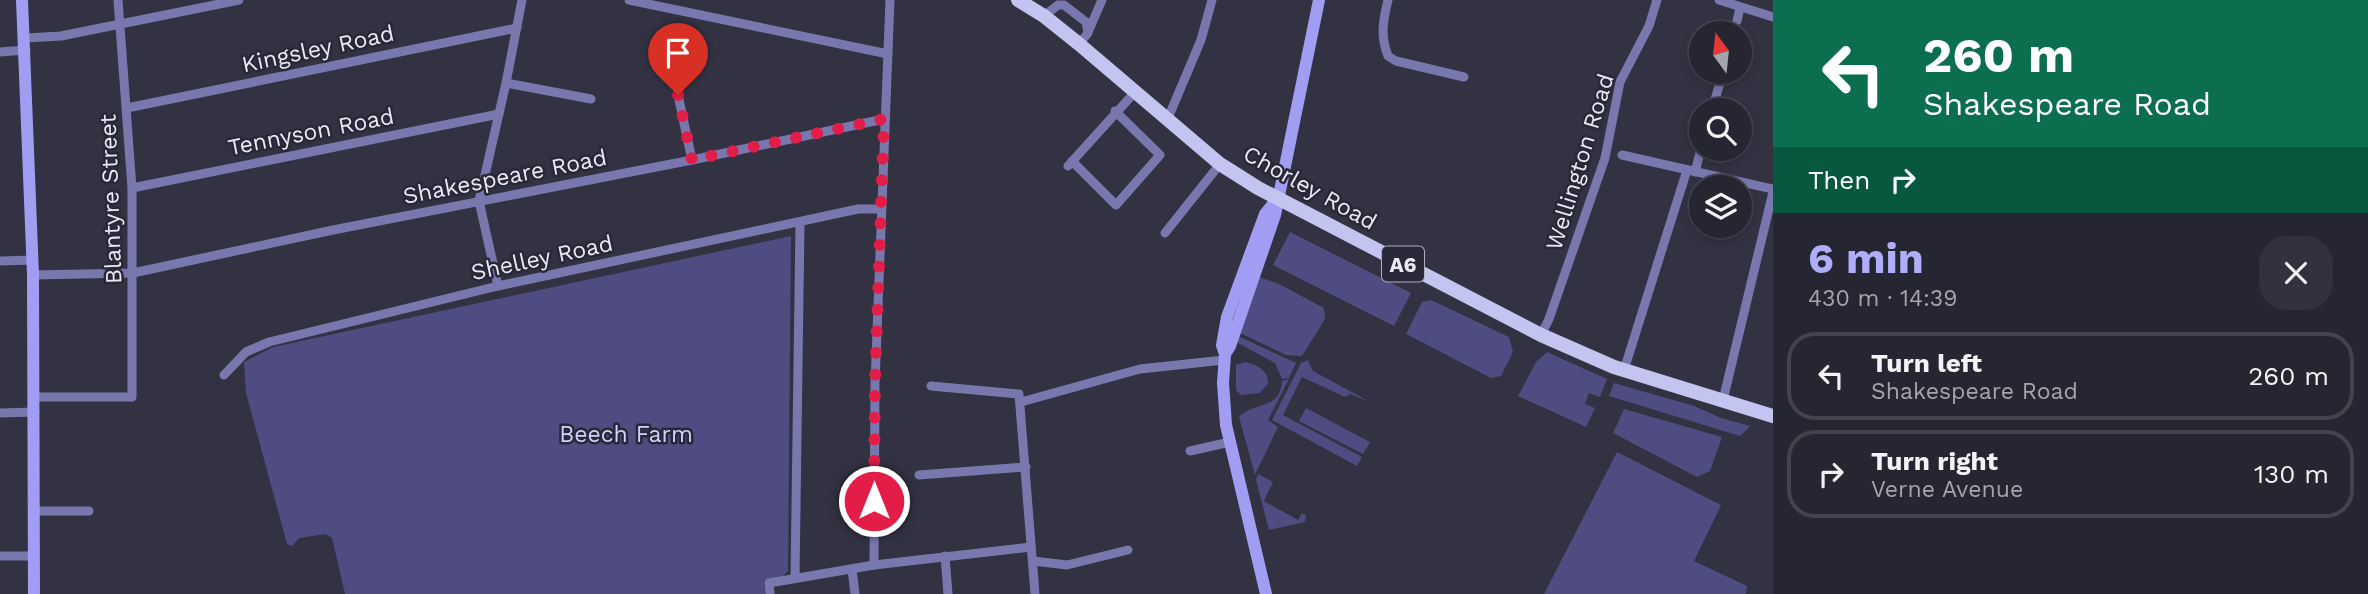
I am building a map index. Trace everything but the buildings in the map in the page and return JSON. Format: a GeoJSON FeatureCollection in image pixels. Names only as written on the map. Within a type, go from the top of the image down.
{"type":"FeatureCollection","features":[{"type":"Feature","properties":{"kind":"main road"},"geometry":{"type":"LineString","coordinates":[[22,0],[33,260],[34,594]]}},
{"type":"Feature","properties":{"kind":"main road","name":"Chorley Road"},"geometry":{"type":"LineString","coordinates":[[1018,0],[1083,39],[1135,92],[1220,164],[1277,199],[1541,335],[1624,370],[1773,416]]}},
{"type":"Feature","properties":{"kind":"main road"},"geometry":{"type":"LineString","coordinates":[[1266,594],[1230,442],[1223,395],[1222,345],[1227,317],[1265,214],[1277,199],[1319,0]]}},
{"type":"Feature","properties":{"kind":"street","name":"Blantyre Street"},"geometry":{"type":"LineString","coordinates":[[35,397],[132,397],[132,188],[118,0]]}},
{"type":"Feature","properties":{"kind":"street"},"geometry":{"type":"LineString","coordinates":[[0,52],[61,36],[239,0]]}},
{"type":"Feature","properties":{"kind":"street"},"geometry":{"type":"LineString","coordinates":[[498,286],[479,201],[523,0]]}},
{"type":"Feature","properties":{"kind":"street"},"geometry":{"type":"LineString","coordinates":[[629,0],[888,54]]}},
{"type":"Feature","properties":{"kind":"street"},"geometry":{"type":"LineString","coordinates":[[874,565],[875,383],[890,0]]}},
{"type":"Feature","properties":{"kind":"street"},"geometry":{"type":"LineString","coordinates":[[1083,39],[1102,0]]}},
{"type":"Feature","properties":{"kind":"street"},"geometry":{"type":"LineString","coordinates":[[1168,118],[1201,40],[1212,0]]}},
{"type":"Feature","properties":{"kind":"street"},"geometry":{"type":"LineString","coordinates":[[1388,0],[1382,23],[1382,37],[1388,56],[1396,61],[1464,77]]}},
{"type":"Feature","properties":{"kind":"street","name":"Wellington Road"},"geometry":{"type":"LineString","coordinates":[[1541,335],[1605,158],[1620,82],[1649,26],[1657,0]]}},
{"type":"Feature","properties":{"kind":"street"},"geometry":{"type":"LineString","coordinates":[[1719,0],[1773,17]]}},
{"type":"Feature","properties":{"kind":"street"},"geometry":{"type":"LineString","coordinates":[[1737,21],[1738,4]]}},
{"type":"Feature","properties":{"kind":"street"},"geometry":{"type":"LineString","coordinates":[[1044,16],[1058,5],[1064,5],[1086,22],[1083,39]]}},
{"type":"Feature","properties":{"kind":"street","name":"Kingsley Road"},"geometry":{"type":"LineString","coordinates":[[127,108],[517,28]]}},
{"type":"Feature","properties":{"kind":"street"},"geometry":{"type":"LineString","coordinates":[[506,83],[591,99]]}},
{"type":"Feature","properties":{"kind":"street"},"geometry":{"type":"LineString","coordinates":[[1115,111],[1160,155],[1116,205],[1070,163],[1115,111],[1135,92]]}},
{"type":"Feature","properties":{"kind":"street"},"geometry":{"type":"LineString","coordinates":[[678,95],[692,160]]}},
{"type":"Feature","properties":{"kind":"street","name":"Tennyson Road"},"geometry":{"type":"LineString","coordinates":[[132,188],[499,114]]}},
{"type":"Feature","properties":{"kind":"street","name":"Shakespeare Road"},"geometry":{"type":"LineString","coordinates":[[33,275],[133,273],[884,119]]}},
{"type":"Feature","properties":{"kind":"street"},"geometry":{"type":"LineString","coordinates":[[1622,155],[1773,191],[1723,400]]}},
{"type":"Feature","properties":{"kind":"street"},"geometry":{"type":"LineString","coordinates":[[1624,370],[1696,161]]}},
{"type":"Feature","properties":{"kind":"street"},"geometry":{"type":"LineString","coordinates":[[1165,233],[1220,164]]}},
{"type":"Feature","properties":{"kind":"street","name":"Shelley Road"},"geometry":{"type":"LineString","coordinates":[[224,375],[246,352],[269,342],[498,286],[858,209],[881,209]]}},
{"type":"Feature","properties":{"kind":"street"},"geometry":{"type":"LineString","coordinates":[[795,578],[800,223]]}},
{"type":"Feature","properties":{"kind":"street"},"geometry":{"type":"LineString","coordinates":[[0,261],[33,260]]}},
{"type":"Feature","properties":{"kind":"street"},"geometry":{"type":"LineString","coordinates":[[931,386],[1020,398],[1149,368],[1224,357]]}},
{"type":"Feature","properties":{"kind":"street"},"geometry":{"type":"LineString","coordinates":[[1020,398],[1035,594]]}},
{"type":"Feature","properties":{"kind":"street"},"geometry":{"type":"LineString","coordinates":[[0,413],[35,412]]}},
{"type":"Feature","properties":{"kind":"street"},"geometry":{"type":"LineString","coordinates":[[1190,451],[1230,442]]}},
{"type":"Feature","properties":{"kind":"street"},"geometry":{"type":"LineString","coordinates":[[919,475],[1026,467]]}},
{"type":"Feature","properties":{"kind":"street"},"geometry":{"type":"LineString","coordinates":[[35,511],[89,511]]}},
{"type":"Feature","properties":{"kind":"street"},"geometry":{"type":"LineString","coordinates":[[771,594],[769,583],[795,578],[940,556],[1031,547]]}},
{"type":"Feature","properties":{"kind":"street"},"geometry":{"type":"LineString","coordinates":[[1033,561],[1067,565],[1128,550]]}},
{"type":"Feature","properties":{"kind":"street"},"geometry":{"type":"LineString","coordinates":[[0,556],[34,556]]}},
{"type":"Feature","properties":{"kind":"street"},"geometry":{"type":"LineString","coordinates":[[940,556],[948,594]]}},
{"type":"Feature","properties":{"kind":"street"},"geometry":{"type":"LineString","coordinates":[[852,569],[855,594]]}},
{"type":"Feature","properties":{"kind":"green space"},"geometry":{"type":"Polygon","coordinates":[[[1290,232],[1411,293],[1394,326],[1273,265],[1290,232]]]}},
{"type":"Feature","properties":{"kind":"green space","name":"Beech Farm"},"geometry":{"type":"Polygon","coordinates":[[[791,236],[788,571],[782,577],[764,580],[765,594],[345,594],[332,538],[326,534],[299,538],[292,546],[287,544],[246,393],[244,362],[273,347],[791,236]]]}},
{"type":"Feature","properties":{"kind":"green space"},"geometry":{"type":"Polygon","coordinates":[[[1259,277],[1279,284],[1324,308],[1325,319],[1302,356],[1286,355],[1238,332],[1259,277]]]}},
{"type":"Feature","properties":{"kind":"green space"},"geometry":{"type":"Polygon","coordinates":[[[1431,300],[1509,337],[1513,352],[1501,376],[1491,378],[1406,334],[1422,302],[1431,300]]]}},
{"type":"Feature","properties":{"kind":"green space"},"geometry":{"type":"Polygon","coordinates":[[[1238,336],[1296,363],[1289,378],[1282,379],[1275,363],[1238,343],[1238,336]]]}},
{"type":"Feature","properties":{"kind":"green space"},"geometry":{"type":"Polygon","coordinates":[[[1547,352],[1607,379],[1600,397],[1589,393],[1585,404],[1595,408],[1586,427],[1518,396],[1536,362],[1547,352]]]}},
{"type":"Feature","properties":{"kind":"green space"},"geometry":{"type":"Polygon","coordinates":[[[1308,360],[1313,371],[1370,402],[1350,394],[1345,397],[1302,377],[1283,415],[1362,457],[1357,466],[1272,420],[1301,363],[1308,360]]]}},
{"type":"Feature","properties":{"kind":"green space"},"geometry":{"type":"Polygon","coordinates":[[[1245,362],[1257,366],[1266,374],[1268,383],[1260,393],[1241,395],[1236,390],[1236,365],[1245,362]]]}},
{"type":"Feature","properties":{"kind":"green space"},"geometry":{"type":"Polygon","coordinates":[[[1289,379],[1268,420],[1278,427],[1255,475],[1239,417],[1277,397],[1282,381],[1289,379]]]}},
{"type":"Feature","properties":{"kind":"green space"},"geometry":{"type":"Polygon","coordinates":[[[1614,383],[1694,406],[1721,418],[1750,426],[1740,436],[1609,396],[1614,383]]]}},
{"type":"Feature","properties":{"kind":"green space"},"geometry":{"type":"Polygon","coordinates":[[[1306,408],[1370,442],[1363,454],[1299,421],[1306,408]]]}},
{"type":"Feature","properties":{"kind":"green space"},"geometry":{"type":"Polygon","coordinates":[[[1624,409],[1722,437],[1710,471],[1697,477],[1613,433],[1624,409]]]}},
{"type":"Feature","properties":{"kind":"green space"},"geometry":{"type":"Polygon","coordinates":[[[1617,452],[1721,505],[1694,561],[1747,586],[1746,594],[1544,594],[1617,452]]]}},
{"type":"Feature","properties":{"kind":"green space"},"geometry":{"type":"Polygon","coordinates":[[[1258,474],[1273,482],[1264,501],[1298,520],[1302,513],[1306,515],[1305,522],[1269,530],[1256,480],[1258,474]]]}},
{"type":"Feature","properties":{"kind":"route"},"geometry":{"type":"LineString","coordinates":[[678,95],[692,160],[884,119],[874,501]]}}]}
